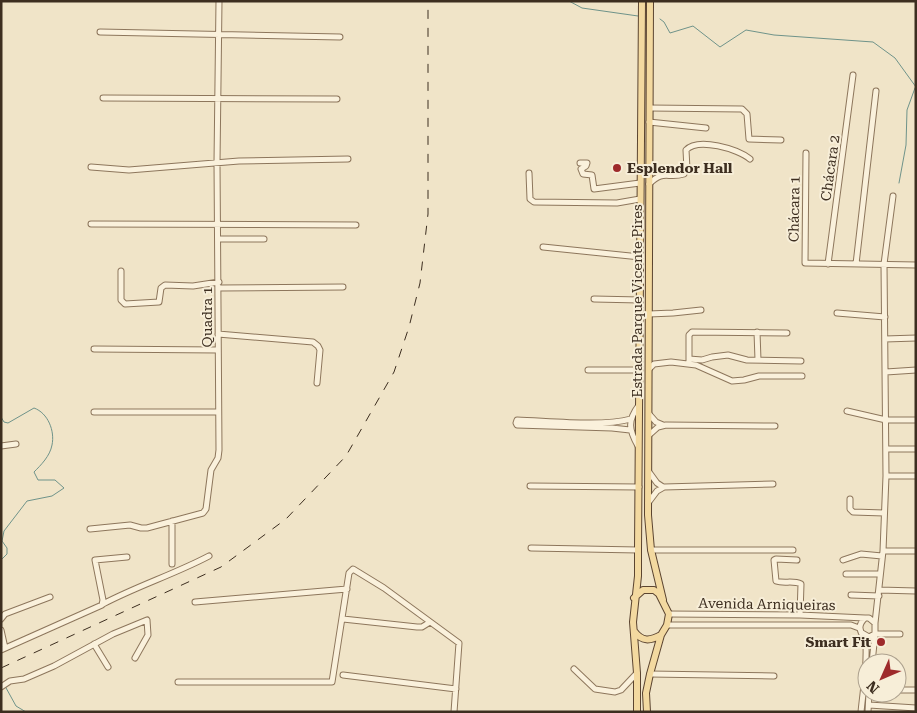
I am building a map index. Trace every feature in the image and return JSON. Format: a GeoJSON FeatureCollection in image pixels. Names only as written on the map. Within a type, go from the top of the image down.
{"type":"FeatureCollection","features":[{"type":"Feature","properties":{"kind":"main road","name":"Estrada Parque Vicente Pires"},"geometry":{"type":"LineString","coordinates":[[634,598],[638,576],[642,1]]}},
{"type":"Feature","properties":{"kind":"main road","name":"Estrada Parque Vicente Pires"},"geometry":{"type":"LineString","coordinates":[[650,1],[648,528],[651,550],[663,600]]}},
{"type":"Feature","properties":{"kind":"main road"},"geometry":{"type":"LineString","coordinates":[[649,294],[640,299],[649,305]]}},
{"type":"Feature","properties":{"kind":"main road"},"geometry":{"type":"LineString","coordinates":[[637,712],[637,673],[633,630],[634,598],[643,590],[654,590],[663,600],[669,614],[650,674],[646,693],[646,712]]}},
{"type":"Feature","properties":{"kind":"main road"},"geometry":{"type":"LineString","coordinates":[[633,630],[642,640],[651,640],[661,635]]}},
{"type":"Feature","properties":{"kind":"street","name":"Quadra 1"},"geometry":{"type":"LineString","coordinates":[[90,528],[133,524],[143,528],[203,512],[206,509],[211,470],[219,454],[219,224],[217,162],[219,1]]}},
{"type":"Feature","properties":{"kind":"street"},"geometry":{"type":"LineString","coordinates":[[100,32],[340,37]]}},
{"type":"Feature","properties":{"kind":"street","name":"Chácara 2"},"geometry":{"type":"LineString","coordinates":[[828,264],[854,75]]}},
{"type":"Feature","properties":{"kind":"street"},"geometry":{"type":"LineString","coordinates":[[856,264],[876,91]]}},
{"type":"Feature","properties":{"kind":"street"},"geometry":{"type":"LineString","coordinates":[[103,98],[337,99]]}},
{"type":"Feature","properties":{"kind":"street"},"geometry":{"type":"LineString","coordinates":[[650,108],[742,109],[747,114],[748,138],[750,140],[781,140]]}},
{"type":"Feature","properties":{"kind":"street"},"geometry":{"type":"LineString","coordinates":[[649,122],[706,128]]}},
{"type":"Feature","properties":{"kind":"street"},"geometry":{"type":"LineString","coordinates":[[649,184],[654,178],[662,175],[684,174],[686,169],[686,150],[693,146],[713,145],[738,152],[750,159]]}},
{"type":"Feature","properties":{"kind":"street","name":"Chácara 1"},"geometry":{"type":"LineString","coordinates":[[806,152],[805,263],[828,264]]}},
{"type":"Feature","properties":{"kind":"street"},"geometry":{"type":"LineString","coordinates":[[91,167],[129,170],[217,162],[348,159]]}},
{"type":"Feature","properties":{"kind":"street"},"geometry":{"type":"LineString","coordinates":[[580,163],[587,163],[581,169],[583,174],[591,175],[594,189],[640,183]]}},
{"type":"Feature","properties":{"kind":"street"},"geometry":{"type":"LineString","coordinates":[[650,164],[655,171],[662,175]]}},
{"type":"Feature","properties":{"kind":"street"},"geometry":{"type":"LineString","coordinates":[[529,173],[530,199],[534,202],[617,203],[640,199]]}},
{"type":"Feature","properties":{"kind":"street"},"geometry":{"type":"LineString","coordinates":[[873,653],[882,554],[886,476],[884,264],[893,196]]}},
{"type":"Feature","properties":{"kind":"street"},"geometry":{"type":"LineString","coordinates":[[92,224],[356,225]]}},
{"type":"Feature","properties":{"kind":"street"},"geometry":{"type":"LineString","coordinates":[[219,239],[264,239]]}},
{"type":"Feature","properties":{"kind":"street"},"geometry":{"type":"LineString","coordinates":[[543,247],[640,257]]}},
{"type":"Feature","properties":{"kind":"street"},"geometry":{"type":"LineString","coordinates":[[828,264],[916,264]]}},
{"type":"Feature","properties":{"kind":"street"},"geometry":{"type":"LineString","coordinates":[[121,271],[122,300],[125,304],[159,302],[161,288],[166,285],[343,286]]}},
{"type":"Feature","properties":{"kind":"street"},"geometry":{"type":"LineString","coordinates":[[594,299],[640,299]]}},
{"type":"Feature","properties":{"kind":"street"},"geometry":{"type":"LineString","coordinates":[[649,314],[701,310]]}},
{"type":"Feature","properties":{"kind":"street"},"geometry":{"type":"LineString","coordinates":[[837,313],[885,317]]}},
{"type":"Feature","properties":{"kind":"street"},"geometry":{"type":"LineString","coordinates":[[689,361],[689,335],[692,332],[787,333]]}},
{"type":"Feature","properties":{"kind":"street"},"geometry":{"type":"LineString","coordinates":[[757,332],[758,360]]}},
{"type":"Feature","properties":{"kind":"street"},"geometry":{"type":"LineString","coordinates":[[218,334],[313,342],[320,350],[317,383]]}},
{"type":"Feature","properties":{"kind":"street"},"geometry":{"type":"LineString","coordinates":[[885,339],[916,338]]}},
{"type":"Feature","properties":{"kind":"street"},"geometry":{"type":"LineString","coordinates":[[94,349],[218,350]]}},
{"type":"Feature","properties":{"kind":"street"},"geometry":{"type":"LineString","coordinates":[[648,355],[659,363]]}},
{"type":"Feature","properties":{"kind":"street"},"geometry":{"type":"LineString","coordinates":[[649,369],[652,365],[659,363],[702,360],[712,356],[728,355],[741,359],[801,361]]}},
{"type":"Feature","properties":{"kind":"street"},"geometry":{"type":"LineString","coordinates":[[689,361],[732,381],[759,376],[802,376]]}},
{"type":"Feature","properties":{"kind":"street"},"geometry":{"type":"LineString","coordinates":[[588,370],[639,370]]}},
{"type":"Feature","properties":{"kind":"street"},"geometry":{"type":"LineString","coordinates":[[886,372],[916,370]]}},
{"type":"Feature","properties":{"kind":"street"},"geometry":{"type":"LineString","coordinates":[[639,405],[631,419],[630,430],[639,447]]}},
{"type":"Feature","properties":{"kind":"street"},"geometry":{"type":"LineString","coordinates":[[847,411],[886,420],[916,420]]}},
{"type":"Feature","properties":{"kind":"street"},"geometry":{"type":"LineString","coordinates":[[94,412],[218,412]]}},
{"type":"Feature","properties":{"kind":"street"},"geometry":{"type":"LineString","coordinates":[[649,414],[656,422],[666,425]]}},
{"type":"Feature","properties":{"kind":"street"},"geometry":{"type":"LineString","coordinates":[[560,424],[517,420],[516,423],[517,425],[612,424],[631,419]]}},
{"type":"Feature","properties":{"kind":"street"},"geometry":{"type":"LineString","coordinates":[[612,424],[630,430]]}},
{"type":"Feature","properties":{"kind":"street"},"geometry":{"type":"LineString","coordinates":[[649,435],[658,427],[666,425],[775,426]]}},
{"type":"Feature","properties":{"kind":"street"},"geometry":{"type":"LineString","coordinates":[[1,446],[16,444]]}},
{"type":"Feature","properties":{"kind":"street"},"geometry":{"type":"LineString","coordinates":[[886,450],[916,449]]}},
{"type":"Feature","properties":{"kind":"street"},"geometry":{"type":"LineString","coordinates":[[649,472],[657,483],[664,487]]}},
{"type":"Feature","properties":{"kind":"street"},"geometry":{"type":"LineString","coordinates":[[886,476],[916,476]]}},
{"type":"Feature","properties":{"kind":"street"},"geometry":{"type":"LineString","coordinates":[[648,503],[657,491],[664,487],[773,484]]}},
{"type":"Feature","properties":{"kind":"street"},"geometry":{"type":"LineString","coordinates":[[530,486],[639,486]]}},
{"type":"Feature","properties":{"kind":"street"},"geometry":{"type":"LineString","coordinates":[[850,499],[850,509],[853,512],[884,513]]}},
{"type":"Feature","properties":{"kind":"street"},"geometry":{"type":"LineString","coordinates":[[172,521],[172,564]]}},
{"type":"Feature","properties":{"kind":"street"},"geometry":{"type":"LineString","coordinates":[[531,548],[638,550]]}},
{"type":"Feature","properties":{"kind":"street"},"geometry":{"type":"LineString","coordinates":[[651,550],[793,550]]}},
{"type":"Feature","properties":{"kind":"street"},"geometry":{"type":"LineString","coordinates":[[843,560],[861,554],[916,551]]}},
{"type":"Feature","properties":{"kind":"street"},"geometry":{"type":"LineString","coordinates":[[1,630],[3,649],[95,609],[136,588],[185,569],[209,556]]}},
{"type":"Feature","properties":{"kind":"street"},"geometry":{"type":"LineString","coordinates":[[103,604],[96,560],[127,557]]}},
{"type":"Feature","properties":{"kind":"street"},"geometry":{"type":"LineString","coordinates":[[797,560],[774,560],[774,578],[779,582],[798,582],[801,584],[800,615]]}},
{"type":"Feature","properties":{"kind":"street"},"geometry":{"type":"LineString","coordinates":[[178,682],[331,683],[348,573],[354,569],[384,588],[460,645],[454,712]]}},
{"type":"Feature","properties":{"kind":"street"},"geometry":{"type":"LineString","coordinates":[[846,574],[880,574]]}},
{"type":"Feature","properties":{"kind":"street"},"geometry":{"type":"LineString","coordinates":[[196,602],[346,589]]}},
{"type":"Feature","properties":{"kind":"street"},"geometry":{"type":"LineString","coordinates":[[851,595],[916,591]]}},
{"type":"Feature","properties":{"kind":"street"},"geometry":{"type":"LineString","coordinates":[[1,619],[5,614],[50,597]]}},
{"type":"Feature","properties":{"kind":"street"},"geometry":{"type":"LineString","coordinates":[[866,653],[866,646],[860,631],[861,622],[877,611]]}},
{"type":"Feature","properties":{"kind":"street","name":"Avenida Arniqueiras"},"geometry":{"type":"LineString","coordinates":[[669,614],[800,615],[867,618]]}},
{"type":"Feature","properties":{"kind":"street"},"geometry":{"type":"LineString","coordinates":[[867,618],[876,623]]}},
{"type":"Feature","properties":{"kind":"street"},"geometry":{"type":"LineString","coordinates":[[342,619],[417,627],[422,627],[430,622]]}},
{"type":"Feature","properties":{"kind":"street"},"geometry":{"type":"LineString","coordinates":[[1,687],[7,683],[28,678],[113,634],[147,620],[148,635],[135,658]]}},
{"type":"Feature","properties":{"kind":"street","name":"Avenida Arniqueiras"},"geometry":{"type":"LineString","coordinates":[[667,625],[851,625],[860,631]]}},
{"type":"Feature","properties":{"kind":"street"},"geometry":{"type":"LineString","coordinates":[[860,631],[868,636],[875,634],[900,634]]}},
{"type":"Feature","properties":{"kind":"street"},"geometry":{"type":"LineString","coordinates":[[94,644],[108,668]]}},
{"type":"Feature","properties":{"kind":"street"},"geometry":{"type":"LineString","coordinates":[[574,669],[595,689],[615,692],[621,690],[637,673]]}},
{"type":"Feature","properties":{"kind":"street"},"geometry":{"type":"LineString","coordinates":[[650,674],[774,676]]}},
{"type":"Feature","properties":{"kind":"street"},"geometry":{"type":"LineString","coordinates":[[343,675],[456,689]]}},
{"type":"Feature","properties":{"kind":"street"},"geometry":{"type":"LineString","coordinates":[[868,712],[868,705],[916,708]]}},
{"type":"Feature","properties":{"kind":"waterway"},"geometry":{"type":"LineString","coordinates":[[569,1],[582,8],[638,16]]}},
{"type":"Feature","properties":{"kind":"waterway"},"geometry":{"type":"LineString","coordinates":[[660,19],[664,22],[670,33],[693,26],[720,47],[746,30],[774,35],[873,42],[895,58],[916,87]]}},
{"type":"Feature","properties":{"kind":"waterway"},"geometry":{"type":"LineString","coordinates":[[899,183],[906,145],[907,110],[915,88]]}},
{"type":"Feature","properties":{"kind":"waterway"},"geometry":{"type":"LineString","coordinates":[[1,417],[4,422],[8,423],[34,408],[47,418],[51,428],[52,445],[47,457],[34,472],[38,480],[55,480],[64,488],[52,496],[27,501],[4,531],[2,541],[7,548],[7,554],[1,560]]}},
{"type":"Feature","properties":{"kind":"waterway"},"geometry":{"type":"LineString","coordinates":[[5,686],[16,706],[26,712]]}},
{"type":"Feature","properties":{"kind":"railway"},"geometry":{"type":"LineString","coordinates":[[1,668],[221,567],[286,519],[346,456],[394,372],[409,327],[420,283],[428,214],[428,1]]}},
{"type":"Feature","properties":{"kind":"place","name":"Esplendor Hall"},"geometry":{"type":"Point","coordinates":[617,168]}},
{"type":"Feature","properties":{"kind":"place","name":"Smart Fit"},"geometry":{"type":"Point","coordinates":[881,642]}}]}
